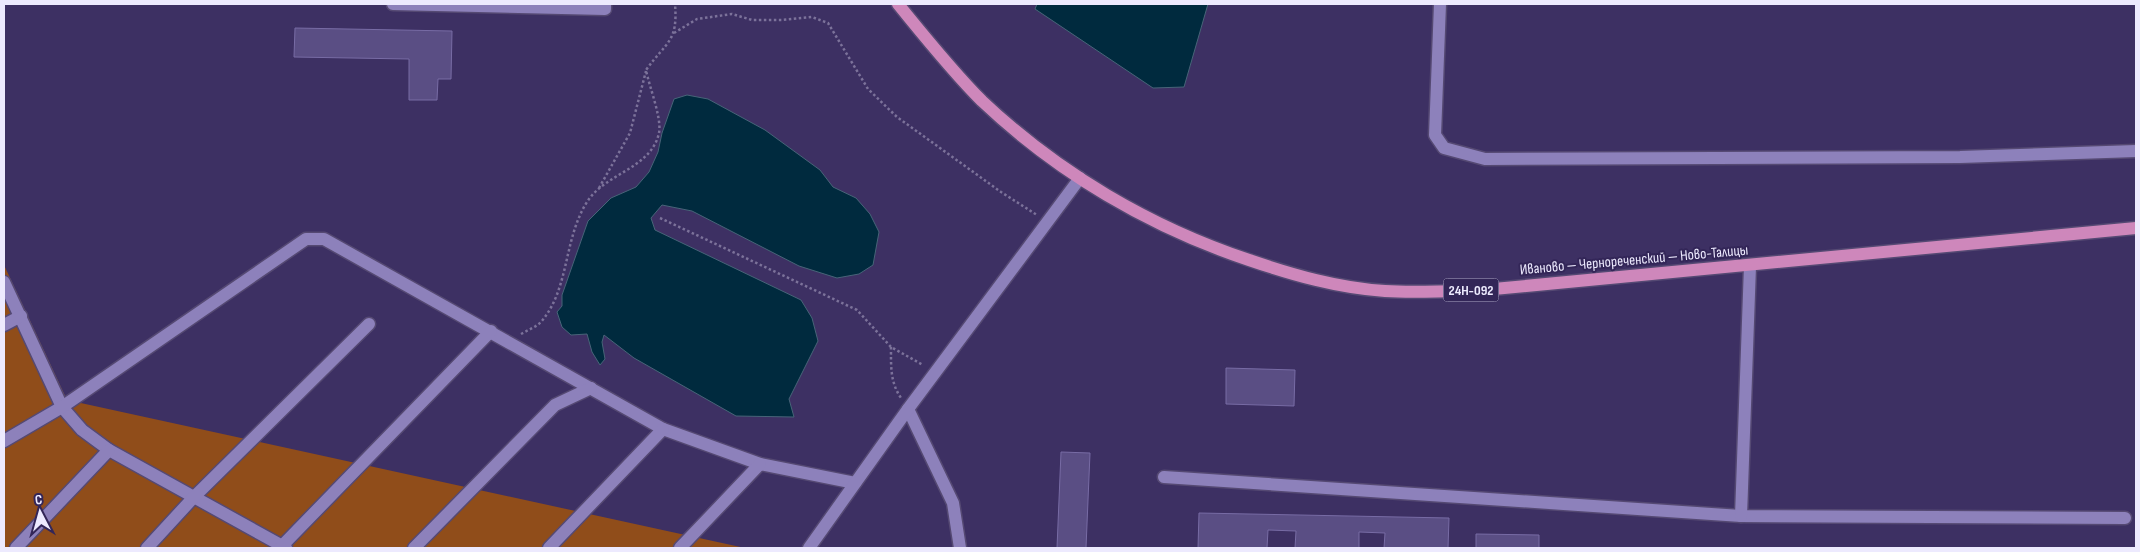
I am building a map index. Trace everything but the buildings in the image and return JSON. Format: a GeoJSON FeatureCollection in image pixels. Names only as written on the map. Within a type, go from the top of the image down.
{"type":"FeatureCollection","features":[{"type":"Feature","properties":{"kind":"main road","name":"Иваново — Чернореченский — Ново-Талицы"},"geometry":{"type":"LineString","coordinates":[[898,4],[934,49],[983,101],[1031,142],[1080,178],[1123,206],[1172,230],[1220,250],[1281,271],[1333,284],[1384,291],[1483,290],[2136,228]]}},
{"type":"Feature","properties":{"kind":"street"},"geometry":{"type":"LineString","coordinates":[[393,4],[605,9],[605,4]]}},
{"type":"Feature","properties":{"kind":"street"},"geometry":{"type":"LineString","coordinates":[[1440,4],[1435,135],[1444,148],[1466,155],[1485,159],[1960,157],[2136,151]]}},
{"type":"Feature","properties":{"kind":"street"},"geometry":{"type":"LineString","coordinates":[[809,548],[936,370],[1080,178]]}},
{"type":"Feature","properties":{"kind":"street"},"geometry":{"type":"LineString","coordinates":[[4,441],[62,407],[306,239],[324,239],[339,245],[663,429],[760,464],[855,483]]}},
{"type":"Feature","properties":{"kind":"street"},"geometry":{"type":"LineString","coordinates":[[1740,516],[1750,266]]}},
{"type":"Feature","properties":{"kind":"street"},"geometry":{"type":"LineString","coordinates":[[4,282],[62,407],[82,430],[109,450],[283,548],[496,334]]}},
{"type":"Feature","properties":{"kind":"street"},"geometry":{"type":"LineString","coordinates":[[4,325],[21,316]]}},
{"type":"Feature","properties":{"kind":"street"},"geometry":{"type":"LineString","coordinates":[[147,548],[193,498],[369,324]]}},
{"type":"Feature","properties":{"kind":"street"},"geometry":{"type":"LineString","coordinates":[[414,548],[555,405],[591,388]]}},
{"type":"Feature","properties":{"kind":"street"},"geometry":{"type":"LineString","coordinates":[[908,409],[953,503],[960,548]]}},
{"type":"Feature","properties":{"kind":"street"},"geometry":{"type":"LineString","coordinates":[[549,548],[663,429]]}},
{"type":"Feature","properties":{"kind":"street"},"geometry":{"type":"LineString","coordinates":[[16,548],[109,450]]}},
{"type":"Feature","properties":{"kind":"street"},"geometry":{"type":"LineString","coordinates":[[680,548],[760,464]]}},
{"type":"Feature","properties":{"kind":"street"},"geometry":{"type":"LineString","coordinates":[[1164,477],[1740,516],[2125,518]]}},
{"type":"Feature","properties":{"kind":"path"},"geometry":{"type":"LineString","coordinates":[[596,192],[630,132],[646,70],[670,42],[674,33],[676,26],[675,4]]}},
{"type":"Feature","properties":{"kind":"path"},"geometry":{"type":"LineString","coordinates":[[674,33],[697,19],[732,14],[752,20],[812,17],[828,23],[868,90],[897,116],[1001,192],[1040,217],[1049,220]]}},
{"type":"Feature","properties":{"kind":"path"},"geometry":{"type":"LineString","coordinates":[[496,334],[521,334],[540,323],[560,290],[569,245],[587,202],[607,182],[650,154],[659,132],[646,70]]}},
{"type":"Feature","properties":{"kind":"path"},"geometry":{"type":"LineString","coordinates":[[660,218],[857,310],[891,347],[936,370]]}},
{"type":"Feature","properties":{"kind":"path"},"geometry":{"type":"LineString","coordinates":[[891,347],[891,374],[895,388],[908,409]]}},
{"type":"Feature","properties":{"kind":"shaded area"},"geometry":{"type":"Polygon","coordinates":[[[4,265],[67,400],[745,548],[4,548],[4,265]]]}},
{"type":"Feature","properties":{"kind":"water"},"geometry":{"type":"Polygon","coordinates":[[[1037,4],[1208,4],[1184,87],[1153,88],[1035,9],[1037,4]]]}},
{"type":"Feature","properties":{"kind":"water"},"geometry":{"type":"Polygon","coordinates":[[[687,95],[708,99],[765,130],[820,170],[833,187],[856,198],[870,214],[879,232],[873,265],[859,274],[837,278],[799,266],[692,211],[662,205],[651,218],[655,230],[801,300],[812,318],[818,341],[789,399],[794,417],[736,416],[634,358],[604,335],[602,342],[605,359],[600,365],[592,352],[587,334],[571,335],[562,327],[557,312],[562,306],[562,295],[588,221],[611,198],[636,187],[649,172],[658,152],[662,133],[674,99],[687,95]]]}}]}
